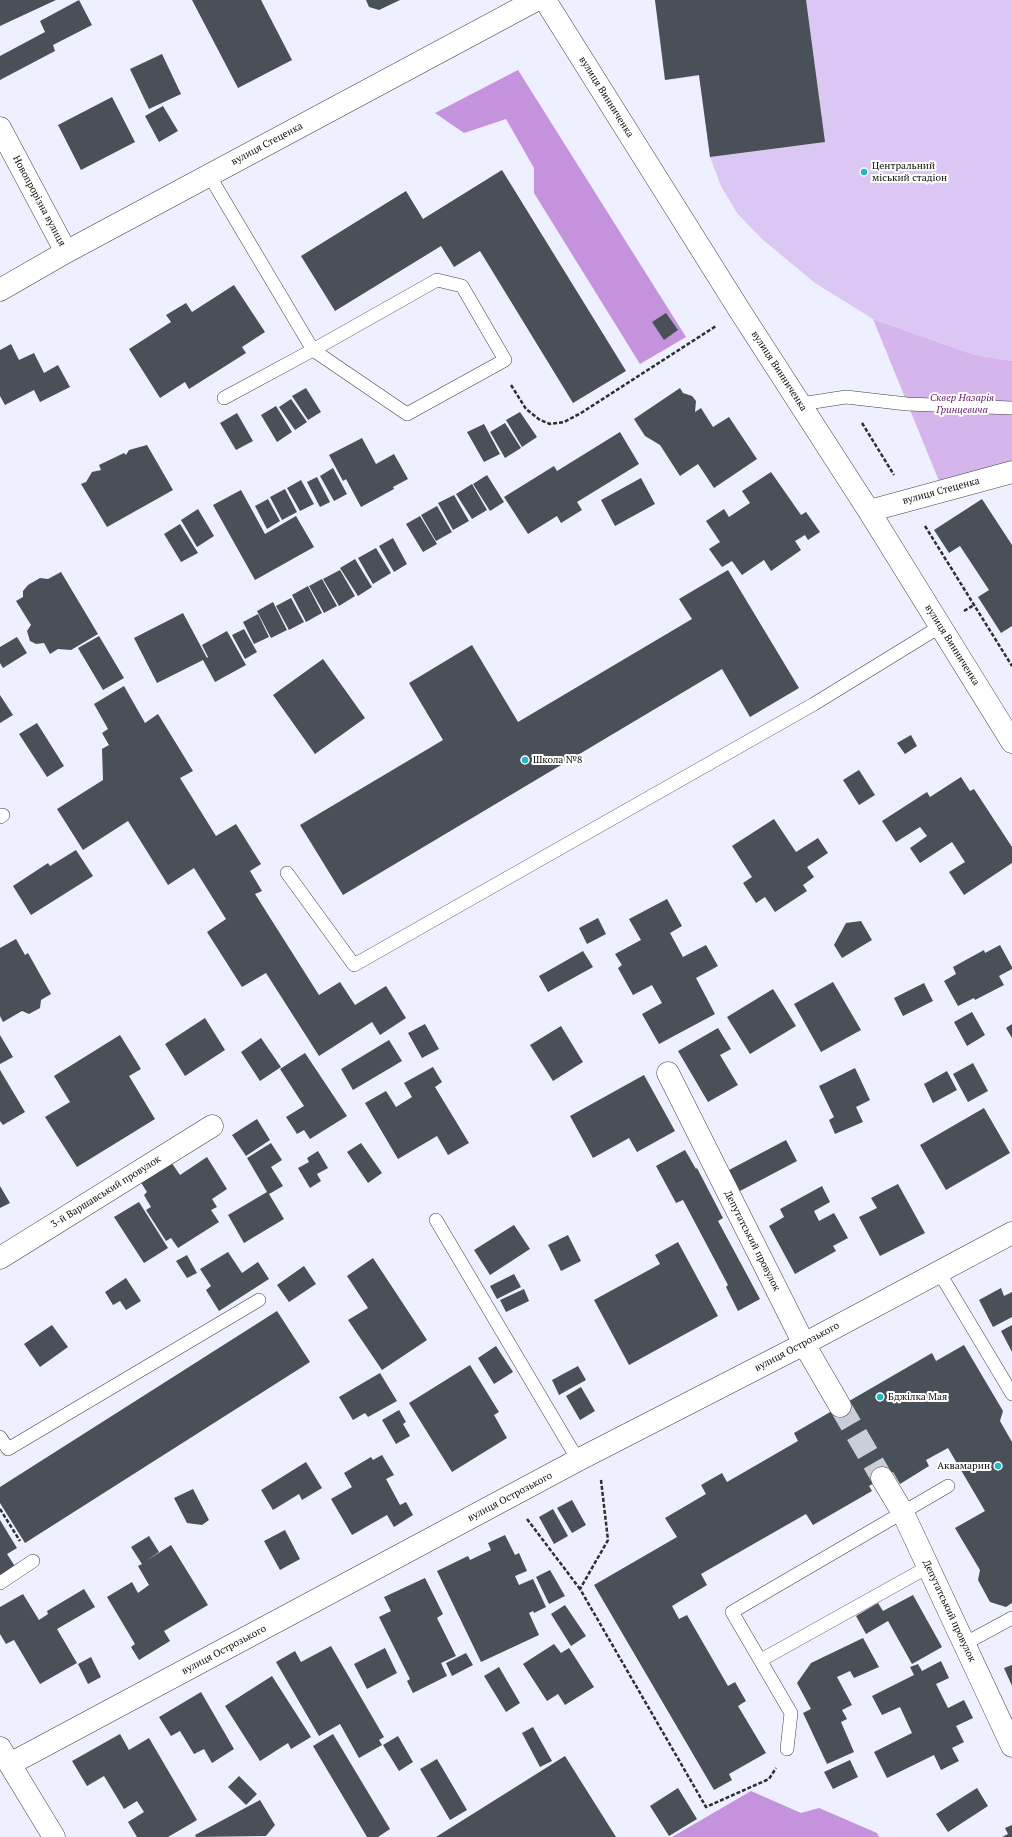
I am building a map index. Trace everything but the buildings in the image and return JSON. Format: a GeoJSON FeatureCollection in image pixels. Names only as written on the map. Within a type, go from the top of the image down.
{"type":"FeatureCollection","features":[{"type":"Feature","properties":{"kind":"street","name":"вулиця Стеценка"},"geometry":{"type":"LineString","coordinates":[[0,290],[66,252],[536,0]]}},
{"type":"Feature","properties":{"kind":"street","name":"вулиця Винниченка"},"geometry":{"type":"LineString","coordinates":[[546,0],[740,311],[870,511],[1012,742]]}},
{"type":"Feature","properties":{"kind":"street","name":"Новопрорізна вулиця"},"geometry":{"type":"LineString","coordinates":[[0,128],[66,252]]}},
{"type":"Feature","properties":{"kind":"street","name":"вулиця Стеценка"},"geometry":{"type":"LineString","coordinates":[[870,511],[1012,472]]}},
{"type":"Feature","properties":{"kind":"street","name":"Депутатський провулок"},"geometry":{"type":"LineString","coordinates":[[668,1073],[804,1344],[840,1406]]}},
{"type":"Feature","properties":{"kind":"street","name":"3-й Варшавський провулок"},"geometry":{"type":"LineString","coordinates":[[0,1258],[212,1126]]}},
{"type":"Feature","properties":{"kind":"street","name":"вулиця Острозького"},"geometry":{"type":"LineString","coordinates":[[5,1756],[510,1497],[597,1450],[804,1344],[1012,1234]]}},
{"type":"Feature","properties":{"kind":"street","name":"Депутатський провулок"},"geometry":{"type":"LineString","coordinates":[[882,1478],[903,1513],[1012,1746]]}},
{"type":"Feature","properties":{"kind":"street"},"geometry":{"type":"LineString","coordinates":[[5,1756],[54,1837]]}},
{"type":"Feature","properties":{"kind":"lane"},"geometry":{"type":"LineString","coordinates":[[209,175],[312,350],[407,414],[505,360],[462,286],[437,280],[312,350],[224,398]]}},
{"type":"Feature","properties":{"kind":"lane"},"geometry":{"type":"LineString","coordinates":[[801,404],[846,397],[907,404],[1012,408]]}},
{"type":"Feature","properties":{"kind":"lane"},"geometry":{"type":"LineString","coordinates":[[287,873],[354,965],[808,708],[941,626]]}},
{"type":"Feature","properties":{"kind":"lane"},"geometry":{"type":"LineString","coordinates":[[436,1220],[578,1460]]}},
{"type":"Feature","properties":{"kind":"lane"},"geometry":{"type":"LineString","coordinates":[[939,1272],[1012,1394]]}},
{"type":"Feature","properties":{"kind":"lane"},"geometry":{"type":"LineString","coordinates":[[0,1437],[8,1449],[259,1300]]}},
{"type":"Feature","properties":{"kind":"lane"},"geometry":{"type":"LineString","coordinates":[[787,1749],[791,1713],[732,1612],[948,1486]]}},
{"type":"Feature","properties":{"kind":"lane"},"geometry":{"type":"LineString","coordinates":[[0,1583],[33,1561]]}},
{"type":"Feature","properties":{"kind":"lane"},"geometry":{"type":"LineString","coordinates":[[761,1660],[928,1567]]}},
{"type":"Feature","properties":{"kind":"lane"},"geometry":{"type":"LineString","coordinates":[[964,1644],[1012,1618]]}},
{"type":"Feature","properties":{"kind":"path"},"geometry":{"type":"LineString","coordinates":[[497,364],[526,409],[540,420],[550,424],[564,422],[581,413],[740,311]]}},
{"type":"Feature","properties":{"kind":"path"},"geometry":{"type":"LineString","coordinates":[[846,397],[1012,666]]}},
{"type":"Feature","properties":{"kind":"path"},"geometry":{"type":"LineString","coordinates":[[580,1589],[608,1540],[597,1450]]}},
{"type":"Feature","properties":{"kind":"path"},"geometry":{"type":"LineString","coordinates":[[510,1497],[580,1589],[706,1807],[769,1780],[787,1749]]}},
{"type":"Feature","properties":{"kind":"path"},"geometry":{"type":"LineString","coordinates":[[0,1509],[33,1561]]}},
{"type":"Feature","properties":{"kind":"green space","name":"Сквер Назарія Гринцевича"},"geometry":{"type":"Polygon","coordinates":[[[873,319],[972,354],[1012,361],[1012,461],[939,481],[873,319]]]}},
{"type":"Feature","properties":{"kind":"shaded area","name":"Центральний міський стадіон"},"geometry":{"type":"Polygon","coordinates":[[[655,0],[1012,0],[1012,361],[972,354],[873,319],[815,283],[762,239],[737,213],[721,186],[710,157],[699,76],[665,80],[655,0]]]}},
{"type":"Feature","properties":{"kind":"shaded area"},"geometry":{"type":"Polygon","coordinates":[[[518,70],[686,337],[640,364],[534,193],[534,168],[506,119],[464,133],[435,113],[518,70]]]}},
{"type":"Feature","properties":{"kind":"shaded area"},"geometry":{"type":"Polygon","coordinates":[[[751,1791],[801,1813],[819,1808],[877,1833],[879,1837],[672,1837],[751,1791]]]}},
{"type":"Feature","properties":{"kind":"tunnel"},"geometry":{"type":"LineString","coordinates":[[840,1406],[882,1478]]}},
{"type":"Feature","properties":{"kind":"place","name":"Центральний міський стадіон"},"geometry":{"type":"Point","coordinates":[864,172]}},
{"type":"Feature","properties":{"kind":"place","name":"Школа №8"},"geometry":{"type":"Point","coordinates":[525,760]}},
{"type":"Feature","properties":{"kind":"place","name":"Бджілка Мая"},"geometry":{"type":"Point","coordinates":[880,1397]}},
{"type":"Feature","properties":{"kind":"place","name":"Аквамарин"},"geometry":{"type":"Point","coordinates":[998,1466]}}]}
